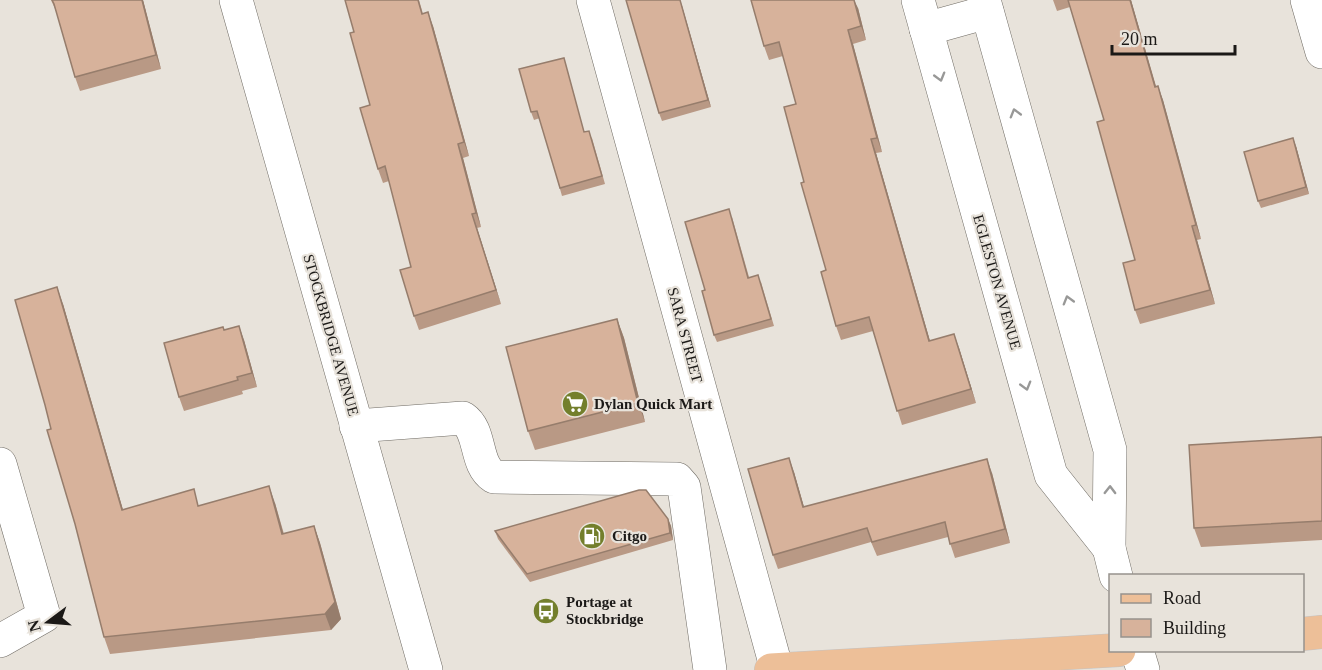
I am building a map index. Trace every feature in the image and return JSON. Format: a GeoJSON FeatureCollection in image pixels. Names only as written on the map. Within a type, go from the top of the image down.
{"type":"FeatureCollection","features":[{"type":"Feature","properties":{"kind":"main road"},"geometry":{"type":"LineString","coordinates":[[1304,634],[1322,632]]}},
{"type":"Feature","properties":{"kind":"main road"},"geometry":{"type":"LineString","coordinates":[[771,670],[1109,652]]}},
{"type":"Feature","properties":{"kind":"street","name":"STOCKBRIDGE AVENUE"},"geometry":{"type":"LineString","coordinates":[[236,0],[426,670]]}},
{"type":"Feature","properties":{"kind":"street","name":"SARA STREET"},"geometry":{"type":"LineString","coordinates":[[593,0],[777,670]]}},
{"type":"Feature","properties":{"kind":"street"},"geometry":{"type":"LineString","coordinates":[[1307,0],[1322,52]]}},
{"type":"Feature","properties":{"kind":"street"},"geometry":{"type":"LineString","coordinates":[[922,14],[985,6]]}},
{"type":"Feature","properties":{"kind":"street","name":"EGLESTON AVENUE"},"geometry":{"type":"LineString","coordinates":[[985,6],[1110,450],[1112,562]]}},
{"type":"Feature","properties":{"kind":"street","name":"EGLESTON AVENUE"},"geometry":{"type":"LineString","coordinates":[[922,14],[1051,475],[1112,562]]}},
{"type":"Feature","properties":{"kind":"street"},"geometry":{"type":"LineString","coordinates":[[356,426],[463,418],[470,426],[485,469],[494,477],[502,479],[677,479],[684,487],[710,670]]}},
{"type":"Feature","properties":{"kind":"street"},"geometry":{"type":"LineString","coordinates":[[0,464],[44,616],[0,641]]}},
{"type":"Feature","properties":{"kind":"street"},"geometry":{"type":"LineString","coordinates":[[1137,652],[1143,670]]}},
{"type":"Feature","properties":{"kind":"building"},"geometry":{"type":"Polygon","coordinates":[[[52,0],[142,0],[156,55],[75,77],[52,0]]]}},
{"type":"Feature","properties":{"kind":"building"},"geometry":{"type":"Polygon","coordinates":[[[345,0],[418,0],[422,14],[428,12],[464,142],[458,144],[476,213],[472,214],[496,290],[414,316],[400,270],[411,267],[385,166],[378,169],[360,108],[370,105],[350,33],[354,32],[345,0]]]}},
{"type":"Feature","properties":{"kind":"building"},"geometry":{"type":"Polygon","coordinates":[[[626,0],[680,0],[708,100],[659,113],[626,0]]]}},
{"type":"Feature","properties":{"kind":"building"},"geometry":{"type":"Polygon","coordinates":[[[751,0],[854,0],[861,26],[848,30],[877,138],[871,139],[929,341],[954,334],[971,389],[897,411],[869,317],[836,326],[821,272],[826,270],[801,183],[804,182],[784,107],[796,104],[779,42],[764,46],[751,0]]]}},
{"type":"Feature","properties":{"kind":"building"},"geometry":{"type":"Polygon","coordinates":[[[1068,0],[1130,0],[1155,87],[1158,86],[1196,225],[1192,226],[1210,290],[1135,310],[1123,263],[1135,260],[1097,122],[1104,120],[1068,0]]]}},
{"type":"Feature","properties":{"kind":"building"},"geometry":{"type":"Polygon","coordinates":[[[564,58],[584,132],[589,131],[602,176],[560,188],[537,111],[531,112],[519,69],[564,58]]]}},
{"type":"Feature","properties":{"kind":"building"},"geometry":{"type":"Polygon","coordinates":[[[1293,138],[1306,187],[1258,201],[1244,152],[1293,138]]]}},
{"type":"Feature","properties":{"kind":"building"},"geometry":{"type":"Polygon","coordinates":[[[729,209],[748,278],[758,275],[771,319],[714,335],[702,291],[705,290],[685,222],[729,209]]]}},
{"type":"Feature","properties":{"kind":"building"},"geometry":{"type":"Polygon","coordinates":[[[57,287],[122,510],[194,489],[198,506],[269,486],[282,534],[314,526],[335,602],[325,614],[104,637],[75,524],[47,430],[51,429],[15,300],[57,287]]]}},
{"type":"Feature","properties":{"kind":"building"},"geometry":{"type":"Polygon","coordinates":[[[617,319],[638,403],[528,431],[506,347],[617,319]]]}},
{"type":"Feature","properties":{"kind":"building"},"geometry":{"type":"Polygon","coordinates":[[[239,326],[252,373],[237,377],[238,380],[179,397],[164,343],[223,327],[224,330],[239,326]]]}},
{"type":"Feature","properties":{"kind":"building"},"geometry":{"type":"Polygon","coordinates":[[[1322,437],[1322,521],[1194,528],[1189,445],[1322,437]]]}},
{"type":"Feature","properties":{"kind":"building"},"geometry":{"type":"Polygon","coordinates":[[[789,458],[803,507],[987,459],[1005,529],[950,544],[945,522],[872,542],[867,528],[773,555],[748,469],[789,458]]]}},
{"type":"Feature","properties":{"kind":"building"},"geometry":{"type":"Polygon","coordinates":[[[639,490],[646,490],[668,519],[670,533],[527,574],[495,531],[639,490]]]}},
{"type":"Feature","properties":{"kind":"place","name":"Dylan Quick Mart"},"geometry":{"type":"Point","coordinates":[575,404]}},
{"type":"Feature","properties":{"kind":"place","name":"Citgo"},"geometry":{"type":"Point","coordinates":[592,536]}},
{"type":"Feature","properties":{"kind":"place","name":"Portage at Stockbridge"},"geometry":{"type":"Point","coordinates":[546,611]}}]}
